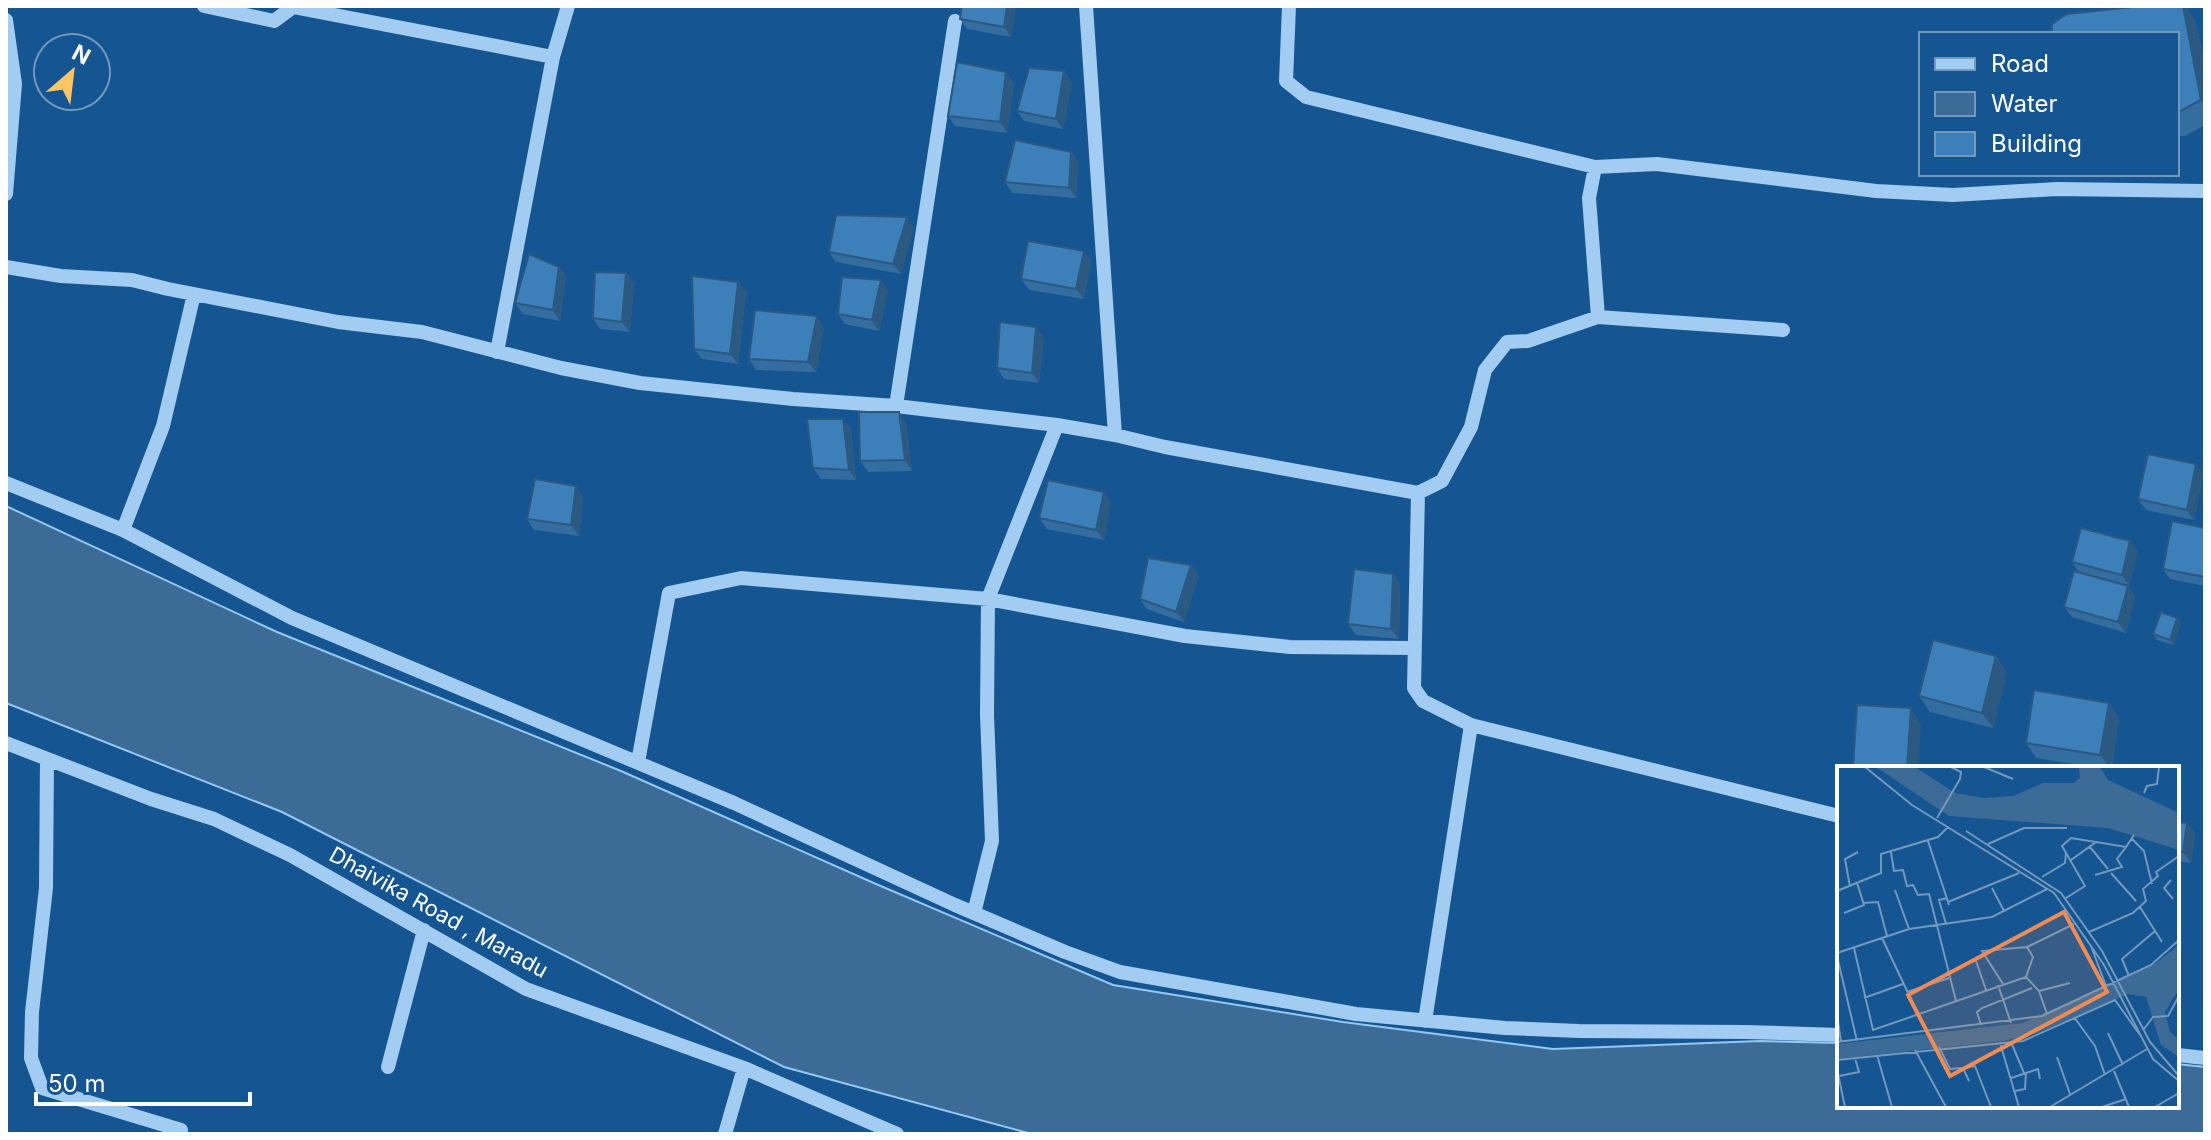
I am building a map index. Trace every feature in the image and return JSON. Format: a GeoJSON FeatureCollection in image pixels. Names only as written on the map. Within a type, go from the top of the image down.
{"type":"FeatureCollection","features":[{"type":"Feature","properties":{"kind":"street"},"geometry":{"type":"LineString","coordinates":[[204,6],[274,21],[293,7],[553,57]]}},
{"type":"Feature","properties":{"kind":"street"},"geometry":{"type":"LineString","coordinates":[[497,352],[553,57],[568,6]]}},
{"type":"Feature","properties":{"kind":"street"},"geometry":{"type":"LineString","coordinates":[[1086,6],[1115,435]]}},
{"type":"Feature","properties":{"kind":"street"},"geometry":{"type":"LineString","coordinates":[[1289,6],[1286,81],[1306,97],[1595,167],[1657,164],[1876,191],[1953,195],[2057,189],[2205,191]]}},
{"type":"Feature","properties":{"kind":"street"},"geometry":{"type":"LineString","coordinates":[[6,20],[15,84],[6,194]]}},
{"type":"Feature","properties":{"kind":"street"},"geometry":{"type":"LineString","coordinates":[[896,406],[955,21]]}},
{"type":"Feature","properties":{"kind":"street"},"geometry":{"type":"LineString","coordinates":[[1595,167],[1589,198],[1598,317]]}},
{"type":"Feature","properties":{"kind":"street"},"geometry":{"type":"LineString","coordinates":[[6,267],[61,276],[132,280],[338,322],[422,332],[561,368],[640,383],[896,406],[1057,425],[1418,493],[1442,481],[1471,427],[1485,370],[1507,342],[1528,341],[1598,317],[1783,330]]}},
{"type":"Feature","properties":{"kind":"street"},"geometry":{"type":"LineString","coordinates":[[123,530],[163,426],[194,294]]}},
{"type":"Feature","properties":{"kind":"street"},"geometry":{"type":"LineString","coordinates":[[974,913],[992,841],[987,715],[988,599],[1057,425]]}},
{"type":"Feature","properties":{"kind":"street"},"geometry":{"type":"LineString","coordinates":[[6,483],[123,530],[292,618],[734,803],[974,913],[1120,972],[1356,1014],[1425,1021],[1564,1031],[1837,1035]]}},
{"type":"Feature","properties":{"kind":"street"},"geometry":{"type":"LineString","coordinates":[[1418,493],[1414,688],[1423,701],[1471,725],[1837,816]]}},
{"type":"Feature","properties":{"kind":"street"},"geometry":{"type":"LineString","coordinates":[[638,762],[669,593],[741,578],[988,599],[1185,636],[1290,647],[1414,648]]}},
{"type":"Feature","properties":{"kind":"street"},"geometry":{"type":"LineString","coordinates":[[1425,1021],[1471,725]]}},
{"type":"Feature","properties":{"kind":"street","name":"Dhaivika Road , Maradu"},"geometry":{"type":"LineString","coordinates":[[6,743],[151,799],[214,819],[290,855],[526,989],[744,1068],[862,1127],[897,1134]]}},
{"type":"Feature","properties":{"kind":"street"},"geometry":{"type":"LineString","coordinates":[[47,759],[46,888],[32,1012],[31,1058],[42,1088],[185,1133]]}},
{"type":"Feature","properties":{"kind":"street"},"geometry":{"type":"LineString","coordinates":[[388,1067],[424,930]]}},
{"type":"Feature","properties":{"kind":"street"},"geometry":{"type":"LineString","coordinates":[[2179,1055],[2205,1058]]}},
{"type":"Feature","properties":{"kind":"street"},"geometry":{"type":"LineString","coordinates":[[725,1134],[744,1068]]}},
{"type":"Feature","properties":{"kind":"water"},"geometry":{"type":"Polygon","coordinates":[[[6,506],[277,632],[621,771],[1113,985],[1343,1022],[1553,1049],[1760,1041],[1837,1043],[1837,1108],[2179,1108],[2179,1064],[2205,1067],[2205,1134],[1032,1134],[784,1067],[282,812],[6,703],[6,506]]]}},
{"type":"Feature","properties":{"kind":"building"},"geometry":{"type":"Polygon","coordinates":[[[962,6],[1007,6],[1004,27],[960,19],[962,6]]]}},
{"type":"Feature","properties":{"kind":"building"},"geometry":{"type":"Polygon","coordinates":[[[2142,6],[2183,6],[2201,100],[2179,112],[2179,32],[2052,32],[2052,24],[2067,14],[2142,6]]]}},
{"type":"Feature","properties":{"kind":"building"},"geometry":{"type":"Polygon","coordinates":[[[957,62],[1006,72],[1000,122],[948,116],[957,62]]]}},
{"type":"Feature","properties":{"kind":"building"},"geometry":{"type":"Polygon","coordinates":[[[1029,68],[1064,71],[1056,119],[1017,111],[1029,68]]]}},
{"type":"Feature","properties":{"kind":"building"},"geometry":{"type":"Polygon","coordinates":[[[1015,140],[1071,152],[1069,188],[1005,182],[1015,140]]]}},
{"type":"Feature","properties":{"kind":"building"},"geometry":{"type":"Polygon","coordinates":[[[836,215],[907,217],[893,264],[829,252],[836,215]]]}},
{"type":"Feature","properties":{"kind":"building"},"geometry":{"type":"Polygon","coordinates":[[[1028,241],[1084,251],[1076,289],[1021,279],[1028,241]]]}},
{"type":"Feature","properties":{"kind":"building"},"geometry":{"type":"Polygon","coordinates":[[[529,254],[559,267],[553,310],[515,303],[529,254]]]}},
{"type":"Feature","properties":{"kind":"building"},"geometry":{"type":"Polygon","coordinates":[[[595,272],[626,273],[622,322],[593,318],[595,272]]]}},
{"type":"Feature","properties":{"kind":"building"},"geometry":{"type":"Polygon","coordinates":[[[692,276],[738,282],[730,354],[694,349],[692,276]]]}},
{"type":"Feature","properties":{"kind":"building"},"geometry":{"type":"Polygon","coordinates":[[[842,277],[881,280],[872,320],[838,314],[842,277]]]}},
{"type":"Feature","properties":{"kind":"building"},"geometry":{"type":"Polygon","coordinates":[[[755,310],[817,316],[808,362],[749,359],[755,310]]]}},
{"type":"Feature","properties":{"kind":"building"},"geometry":{"type":"Polygon","coordinates":[[[1000,322],[1036,327],[1032,373],[997,368],[1000,322]]]}},
{"type":"Feature","properties":{"kind":"building"},"geometry":{"type":"Polygon","coordinates":[[[859,412],[899,412],[905,460],[860,461],[859,412]]]}},
{"type":"Feature","properties":{"kind":"building"},"geometry":{"type":"Polygon","coordinates":[[[807,419],[843,419],[849,470],[813,468],[807,419]]]}},
{"type":"Feature","properties":{"kind":"building"},"geometry":{"type":"Polygon","coordinates":[[[2148,454],[2196,464],[2187,510],[2138,499],[2148,454]]]}},
{"type":"Feature","properties":{"kind":"building"},"geometry":{"type":"Polygon","coordinates":[[[535,479],[576,486],[571,525],[527,519],[535,479]]]}},
{"type":"Feature","properties":{"kind":"building"},"geometry":{"type":"Polygon","coordinates":[[[1048,480],[1104,492],[1096,530],[1039,518],[1048,480]]]}},
{"type":"Feature","properties":{"kind":"building"},"geometry":{"type":"Polygon","coordinates":[[[2172,521],[2205,528],[2205,577],[2163,569],[2172,521]]]}},
{"type":"Feature","properties":{"kind":"building"},"geometry":{"type":"Polygon","coordinates":[[[2081,528],[2130,541],[2122,575],[2072,562],[2081,528]]]}},
{"type":"Feature","properties":{"kind":"building"},"geometry":{"type":"Polygon","coordinates":[[[1148,558],[1191,565],[1176,612],[1140,599],[1148,558]]]}},
{"type":"Feature","properties":{"kind":"building"},"geometry":{"type":"Polygon","coordinates":[[[1354,569],[1393,574],[1391,629],[1348,624],[1354,569]]]}},
{"type":"Feature","properties":{"kind":"building"},"geometry":{"type":"Polygon","coordinates":[[[2074,571],[2128,586],[2118,622],[2064,607],[2074,571]]]}},
{"type":"Feature","properties":{"kind":"building"},"geometry":{"type":"Polygon","coordinates":[[[2161,612],[2177,618],[2170,640],[2153,634],[2161,612]]]}},
{"type":"Feature","properties":{"kind":"building"},"geometry":{"type":"Polygon","coordinates":[[[1933,640],[1996,656],[1982,713],[1919,696],[1933,640]]]}},
{"type":"Feature","properties":{"kind":"building"},"geometry":{"type":"Polygon","coordinates":[[[2034,690],[2109,703],[2100,755],[2026,743],[2034,690]]]}},
{"type":"Feature","properties":{"kind":"building"},"geometry":{"type":"Polygon","coordinates":[[[1857,705],[1911,708],[1907,766],[1853,766],[1857,705]]]}},
{"type":"Feature","properties":{"kind":"building"},"geometry":{"type":"Polygon","coordinates":[[[2179,822],[2187,823],[2183,852],[2179,852],[2179,822]]]}}]}
